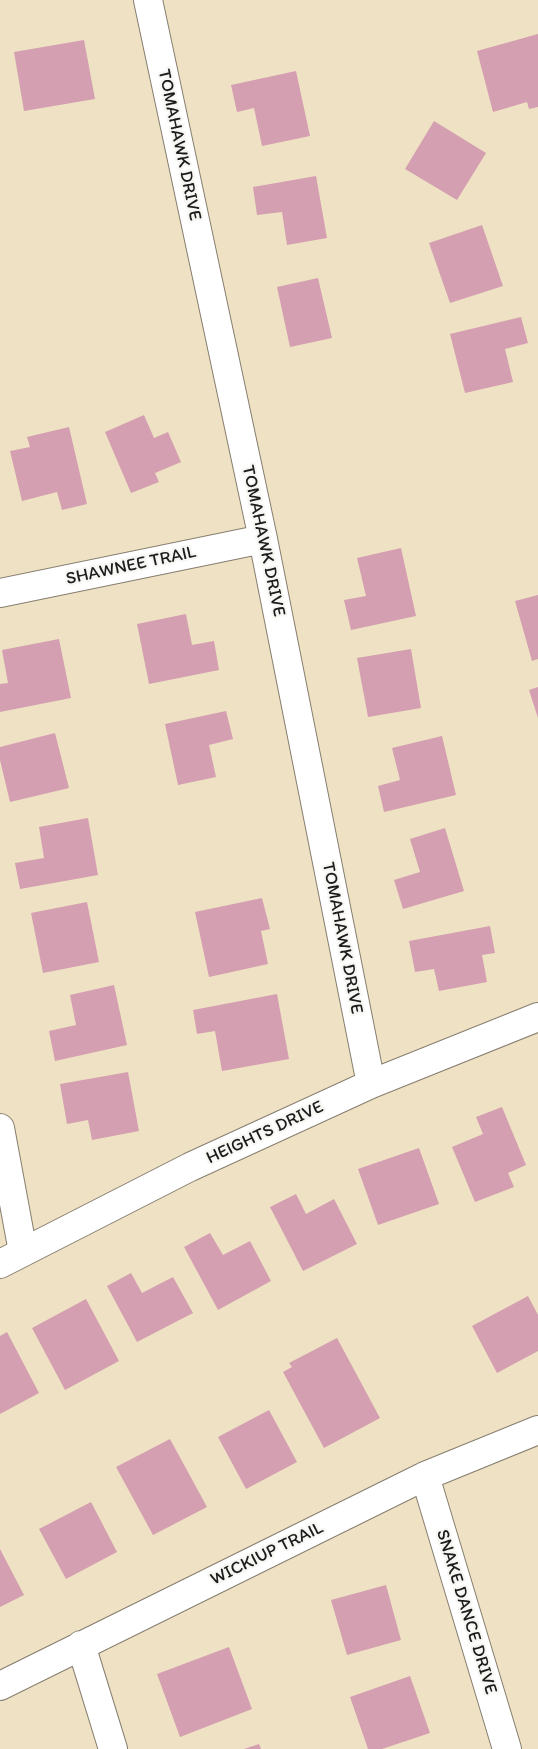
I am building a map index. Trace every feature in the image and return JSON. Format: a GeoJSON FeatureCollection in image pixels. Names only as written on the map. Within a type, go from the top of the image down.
{"type":"FeatureCollection","features":[{"type":"Feature","properties":{"kind":"street","name":"TOMAHAWK DRIVE"},"geometry":{"type":"LineString","coordinates":[[148,0],[263,539],[371,1084]]}},
{"type":"Feature","properties":{"kind":"street","name":"SHAWNEE TRAIL"},"geometry":{"type":"LineString","coordinates":[[0,594],[263,539]]}},
{"type":"Feature","properties":{"kind":"street","name":"HEIGHTS DRIVE"},"geometry":{"type":"LineString","coordinates":[[11,1258],[190,1168],[371,1084],[538,1017]]}},
{"type":"Feature","properties":{"kind":"street"},"geometry":{"type":"LineString","coordinates":[[0,1128],[11,1258]]}},
{"type":"Feature","properties":{"kind":"street","name":"WICKIUP TRAIL"},"geometry":{"type":"LineString","coordinates":[[0,1686],[424,1476],[538,1430]]}},
{"type":"Feature","properties":{"kind":"street","name":"SNAKE DANCE DRIVE"},"geometry":{"type":"LineString","coordinates":[[424,1476],[507,1749]]}},
{"type":"Feature","properties":{"kind":"street"},"geometry":{"type":"LineString","coordinates":[[82,1645],[113,1749]]}},
{"type":"Feature","properties":{"kind":"building"},"geometry":{"type":"Polygon","coordinates":[[[538,34],[538,107],[529,109],[527,102],[493,112],[477,51],[538,34]]]}},
{"type":"Feature","properties":{"kind":"building"},"geometry":{"type":"Polygon","coordinates":[[[84,40],[95,99],[24,111],[14,52],[84,40]]]}},
{"type":"Feature","properties":{"kind":"building"},"geometry":{"type":"Polygon","coordinates":[[[296,71],[310,136],[262,146],[254,108],[237,112],[231,85],[296,71]]]}},
{"type":"Feature","properties":{"kind":"building"},"geometry":{"type":"Polygon","coordinates":[[[434,121],[486,153],[457,200],[405,169],[434,121]]]}},
{"type":"Feature","properties":{"kind":"building"},"geometry":{"type":"Polygon","coordinates":[[[316,176],[327,238],[287,245],[282,212],[257,215],[253,187],[316,176]]]}},
{"type":"Feature","properties":{"kind":"building"},"geometry":{"type":"Polygon","coordinates":[[[482,225],[503,286],[450,303],[429,243],[482,225]]]}},
{"type":"Feature","properties":{"kind":"building"},"geometry":{"type":"Polygon","coordinates":[[[318,278],[332,338],[290,347],[277,287],[318,278]]]}},
{"type":"Feature","properties":{"kind":"building"},"geometry":{"type":"Polygon","coordinates":[[[521,317],[528,343],[505,349],[513,382],[465,393],[450,334],[521,317]]]}},
{"type":"Feature","properties":{"kind":"building"},"geometry":{"type":"Polygon","coordinates":[[[144,415],[154,438],[168,432],[181,462],[155,473],[159,482],[131,493],[105,432],[144,415]]]}},
{"type":"Feature","properties":{"kind":"building"},"geometry":{"type":"Polygon","coordinates":[[[69,427],[87,504],[62,510],[57,492],[22,501],[10,451],[30,447],[27,437],[69,427]]]}},
{"type":"Feature","properties":{"kind":"building"},"geometry":{"type":"Polygon","coordinates":[[[401,548],[416,616],[351,630],[344,600],[366,596],[357,558],[401,548]]]}},
{"type":"Feature","properties":{"kind":"building"},"geometry":{"type":"Polygon","coordinates":[[[538,595],[538,659],[532,661],[515,601],[538,595]]]}},
{"type":"Feature","properties":{"kind":"building"},"geometry":{"type":"Polygon","coordinates":[[[186,614],[192,645],[214,641],[219,670],[149,684],[137,624],[186,614]]]}},
{"type":"Feature","properties":{"kind":"building"},"geometry":{"type":"Polygon","coordinates":[[[59,639],[71,698],[0,712],[0,684],[8,683],[2,650],[59,639]]]}},
{"type":"Feature","properties":{"kind":"building"},"geometry":{"type":"Polygon","coordinates":[[[411,649],[421,708],[368,717],[357,658],[411,649]]]}},
{"type":"Feature","properties":{"kind":"building"},"geometry":{"type":"Polygon","coordinates":[[[538,687],[538,718],[529,690],[538,687]]]}},
{"type":"Feature","properties":{"kind":"building"},"geometry":{"type":"Polygon","coordinates":[[[226,711],[233,739],[209,745],[216,777],[178,785],[165,724],[226,711]]]}},
{"type":"Feature","properties":{"kind":"building"},"geometry":{"type":"Polygon","coordinates":[[[55,733],[69,788],[10,802],[0,760],[0,747],[55,733]]]}},
{"type":"Feature","properties":{"kind":"building"},"geometry":{"type":"Polygon","coordinates":[[[442,736],[456,795],[384,812],[378,786],[400,780],[392,748],[442,736]]]}},
{"type":"Feature","properties":{"kind":"building"},"geometry":{"type":"Polygon","coordinates":[[[88,818],[98,875],[20,889],[15,863],[44,858],[39,827],[88,818]]]}},
{"type":"Feature","properties":{"kind":"building"},"geometry":{"type":"Polygon","coordinates":[[[445,828],[464,891],[403,909],[394,880],[420,872],[410,839],[445,828]]]}},
{"type":"Feature","properties":{"kind":"building"},"geometry":{"type":"Polygon","coordinates":[[[262,898],[270,929],[261,931],[268,964],[209,977],[195,912],[262,898]]]}},
{"type":"Feature","properties":{"kind":"building"},"geometry":{"type":"Polygon","coordinates":[[[87,902],[99,962],[43,973],[31,913],[87,902]]]}},
{"type":"Feature","properties":{"kind":"building"},"geometry":{"type":"Polygon","coordinates":[[[490,926],[495,953],[482,955],[487,982],[439,991],[434,969],[415,972],[409,941],[490,926]]]}},
{"type":"Feature","properties":{"kind":"building"},"geometry":{"type":"Polygon","coordinates":[[[114,985],[127,1045],[55,1061],[49,1031],[76,1025],[70,995],[114,985]]]}},
{"type":"Feature","properties":{"kind":"building"},"geometry":{"type":"Polygon","coordinates":[[[277,994],[289,1059],[222,1071],[215,1031],[197,1034],[193,1010],[277,994]]]}},
{"type":"Feature","properties":{"kind":"building"},"geometry":{"type":"Polygon","coordinates":[[[128,1072],[139,1131],[92,1140],[88,1120],[67,1124],[60,1084],[128,1072]]]}},
{"type":"Feature","properties":{"kind":"building"},"geometry":{"type":"Polygon","coordinates":[[[502,1107],[526,1165],[508,1173],[514,1187],[475,1202],[452,1147],[483,1134],[476,1117],[502,1107]]]}},
{"type":"Feature","properties":{"kind":"building"},"geometry":{"type":"Polygon","coordinates":[[[419,1148],[439,1204],[378,1225],[358,1169],[419,1148]]]}},
{"type":"Feature","properties":{"kind":"building"},"geometry":{"type":"Polygon","coordinates":[[[296,1194],[306,1214],[334,1199],[357,1244],[303,1271],[270,1207],[296,1194]]]}},
{"type":"Feature","properties":{"kind":"building"},"geometry":{"type":"Polygon","coordinates":[[[210,1233],[223,1255],[250,1241],[271,1281],[218,1310],[184,1247],[210,1233]]]}},
{"type":"Feature","properties":{"kind":"building"},"geometry":{"type":"Polygon","coordinates":[[[131,1273],[142,1293],[173,1277],[193,1313],[137,1342],[107,1286],[131,1273]]]}},
{"type":"Feature","properties":{"kind":"building"},"geometry":{"type":"Polygon","coordinates":[[[528,1296],[538,1315],[538,1351],[497,1373],[472,1326],[528,1296]]]}},
{"type":"Feature","properties":{"kind":"building"},"geometry":{"type":"Polygon","coordinates":[[[86,1299],[119,1361],[65,1390],[32,1328],[86,1299]]]}},
{"type":"Feature","properties":{"kind":"building"},"geometry":{"type":"Polygon","coordinates":[[[7,1332],[39,1393],[0,1414],[0,1336],[7,1332]]]}},
{"type":"Feature","properties":{"kind":"building"},"geometry":{"type":"Polygon","coordinates":[[[337,1338],[380,1418],[324,1448],[283,1372],[292,1367],[289,1363],[337,1338]]]}},
{"type":"Feature","properties":{"kind":"building"},"geometry":{"type":"Polygon","coordinates":[[[269,1410],[297,1462],[246,1489],[218,1437],[269,1410]]]}},
{"type":"Feature","properties":{"kind":"building"},"geometry":{"type":"Polygon","coordinates":[[[170,1439],[207,1507],[153,1535],[116,1467],[170,1439]]]}},
{"type":"Feature","properties":{"kind":"building"},"geometry":{"type":"Polygon","coordinates":[[[91,1502],[117,1552],[66,1579],[39,1529],[91,1502]]]}},
{"type":"Feature","properties":{"kind":"building"},"geometry":{"type":"Polygon","coordinates":[[[0,1549],[24,1595],[0,1607],[0,1549]]]}},
{"type":"Feature","properties":{"kind":"building"},"geometry":{"type":"Polygon","coordinates":[[[386,1585],[401,1640],[347,1655],[331,1600],[386,1585]]]}},
{"type":"Feature","properties":{"kind":"building"},"geometry":{"type":"Polygon","coordinates":[[[229,1647],[252,1709],[180,1737],[157,1674],[229,1647]]]}},
{"type":"Feature","properties":{"kind":"building"},"geometry":{"type":"Polygon","coordinates":[[[410,1676],[430,1733],[382,1749],[368,1749],[350,1697],[410,1676]]]}},
{"type":"Feature","properties":{"kind":"building"},"geometry":{"type":"Polygon","coordinates":[[[259,1744],[261,1749],[244,1749],[259,1744]]]}}]}
